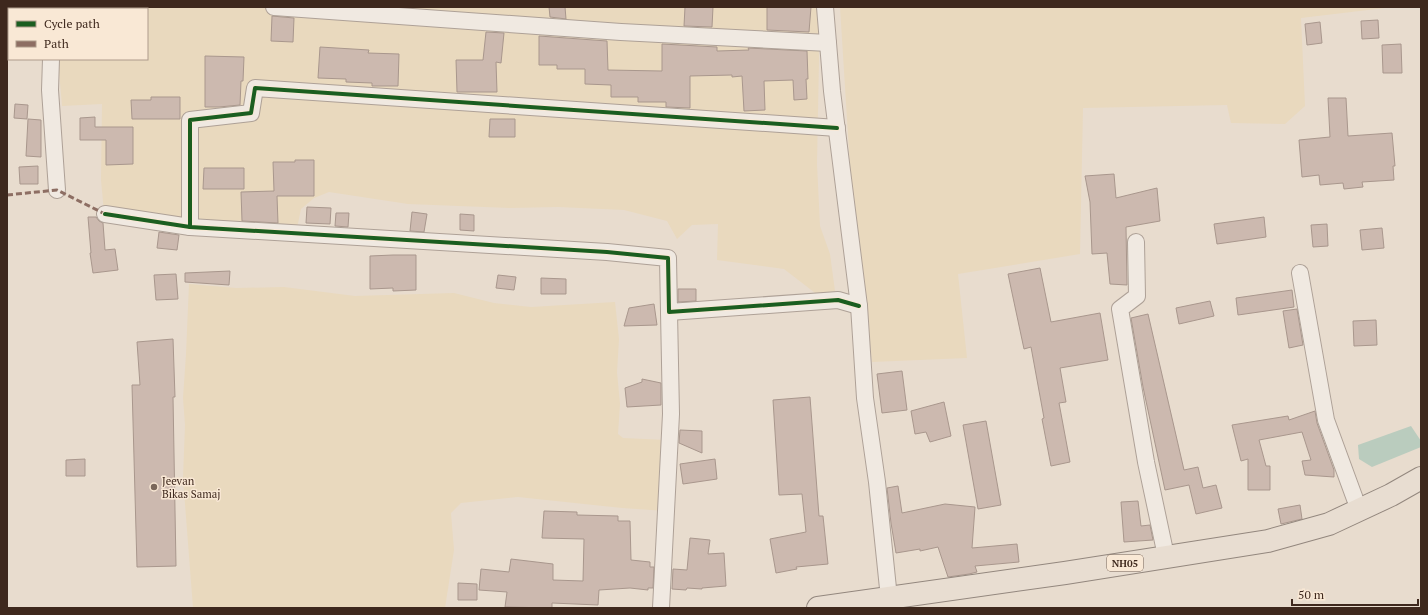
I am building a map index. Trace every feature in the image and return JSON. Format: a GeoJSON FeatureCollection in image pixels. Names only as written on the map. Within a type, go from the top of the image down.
{"type":"FeatureCollection","features":[{"type":"Feature","properties":{"kind":"main road","name":"NH05"},"geometry":{"type":"LineString","coordinates":[[818,608],[869,604],[890,598],[1065,573],[1268,541],[1329,524],[1421,478]]}},
{"type":"Feature","properties":{"kind":"street"},"geometry":{"type":"LineString","coordinates":[[274,7],[613,31],[828,43]]}},
{"type":"Feature","properties":{"kind":"street"},"geometry":{"type":"LineString","coordinates":[[825,7],[837,128],[859,306],[865,398],[877,482],[890,598]]}},
{"type":"Feature","properties":{"kind":"street"},"geometry":{"type":"LineString","coordinates":[[51,60],[50,90],[57,190]]}},
{"type":"Feature","properties":{"kind":"street"},"geometry":{"type":"LineString","coordinates":[[190,227],[190,120],[251,113],[255,88],[837,128]]}},
{"type":"Feature","properties":{"kind":"street"},"geometry":{"type":"LineString","coordinates":[[105,214],[190,227],[607,252],[668,258],[671,414],[661,608]]}},
{"type":"Feature","properties":{"kind":"street"},"geometry":{"type":"LineString","coordinates":[[1136,242],[1137,296],[1120,309],[1146,462],[1166,556]]}},
{"type":"Feature","properties":{"kind":"street"},"geometry":{"type":"LineString","coordinates":[[1300,273],[1326,420],[1359,510]]}},
{"type":"Feature","properties":{"kind":"street"},"geometry":{"type":"LineString","coordinates":[[669,312],[838,300],[859,306]]}},
{"type":"Feature","properties":{"kind":"shaded area"},"geometry":{"type":"Polygon","coordinates":[[[818,7],[819,59],[817,164],[820,226],[830,254],[835,291],[819,296],[784,269],[717,260],[718,224],[692,225],[677,239],[667,221],[624,210],[408,204],[329,192],[314,198],[301,209],[297,228],[231,226],[188,218],[104,212],[101,180],[102,104],[62,106],[58,60],[148,60],[148,8],[68,8],[818,7]]]}},
{"type":"Feature","properties":{"kind":"shaded area"},"geometry":{"type":"Polygon","coordinates":[[[840,7],[1393,7],[1301,18],[1305,106],[1285,124],[1231,123],[1227,105],[1083,108],[1080,254],[958,274],[967,358],[872,362],[850,167],[840,7]]]}},
{"type":"Feature","properties":{"kind":"shaded area"},"geometry":{"type":"Polygon","coordinates":[[[189,284],[236,288],[284,287],[355,296],[454,293],[494,303],[531,307],[615,302],[619,339],[617,372],[620,404],[618,434],[623,438],[667,440],[666,511],[518,497],[461,503],[451,513],[454,550],[445,608],[193,608],[183,478],[185,425],[183,398],[189,284]]]}},
{"type":"Feature","properties":{"kind":"shaded area"},"geometry":{"type":"Polygon","coordinates":[[[1411,426],[1421,441],[1421,447],[1372,467],[1359,459],[1358,445],[1411,426]]]}},
{"type":"Feature","properties":{"kind":"building"},"geometry":{"type":"Polygon","coordinates":[[[549,7],[565,7],[566,19],[550,17],[549,7]]]}},
{"type":"Feature","properties":{"kind":"building"},"geometry":{"type":"Polygon","coordinates":[[[685,7],[713,7],[712,27],[684,26],[685,7]]]}},
{"type":"Feature","properties":{"kind":"building"},"geometry":{"type":"Polygon","coordinates":[[[767,7],[811,7],[809,32],[767,30],[767,7]]]}},
{"type":"Feature","properties":{"kind":"building"},"geometry":{"type":"Polygon","coordinates":[[[272,16],[294,18],[293,42],[271,41],[272,16]]]}},
{"type":"Feature","properties":{"kind":"building"},"geometry":{"type":"Polygon","coordinates":[[[1378,20],[1379,38],[1362,39],[1361,21],[1378,20]]]}},
{"type":"Feature","properties":{"kind":"building"},"geometry":{"type":"Polygon","coordinates":[[[1320,22],[1322,43],[1307,45],[1305,24],[1320,22]]]}},
{"type":"Feature","properties":{"kind":"building"},"geometry":{"type":"Polygon","coordinates":[[[486,32],[504,33],[501,63],[496,62],[497,92],[457,92],[456,60],[483,60],[486,32]]]}},
{"type":"Feature","properties":{"kind":"building"},"geometry":{"type":"Polygon","coordinates":[[[539,36],[607,41],[608,70],[662,71],[662,44],[717,47],[717,51],[749,50],[748,48],[807,51],[807,99],[794,100],[793,80],[764,81],[765,110],[744,111],[742,76],[732,77],[732,75],[690,76],[690,108],[666,107],[666,102],[638,102],[638,97],[611,97],[611,85],[585,84],[585,69],[557,69],[557,65],[539,65],[539,36]]]}},
{"type":"Feature","properties":{"kind":"building"},"geometry":{"type":"Polygon","coordinates":[[[1401,44],[1402,73],[1383,73],[1382,45],[1401,44]]]}},
{"type":"Feature","properties":{"kind":"building"},"geometry":{"type":"Polygon","coordinates":[[[320,47],[369,50],[368,53],[399,54],[398,86],[372,86],[372,83],[346,82],[346,79],[318,78],[320,47]]]}},
{"type":"Feature","properties":{"kind":"building"},"geometry":{"type":"Polygon","coordinates":[[[205,56],[244,57],[240,105],[205,107],[205,56]]]}},
{"type":"Feature","properties":{"kind":"building"},"geometry":{"type":"Polygon","coordinates":[[[151,97],[180,97],[180,119],[132,119],[131,100],[151,100],[151,97]]]}},
{"type":"Feature","properties":{"kind":"building"},"geometry":{"type":"Polygon","coordinates":[[[1328,98],[1346,98],[1348,136],[1392,133],[1395,166],[1393,166],[1394,180],[1362,182],[1363,187],[1344,189],[1343,183],[1320,185],[1319,175],[1302,177],[1299,140],[1330,137],[1328,98]]]}},
{"type":"Feature","properties":{"kind":"building"},"geometry":{"type":"Polygon","coordinates":[[[15,104],[28,105],[27,119],[14,118],[15,104]]]}},
{"type":"Feature","properties":{"kind":"building"},"geometry":{"type":"Polygon","coordinates":[[[95,117],[95,127],[133,127],[133,164],[106,165],[106,140],[80,140],[80,118],[95,117]]]}},
{"type":"Feature","properties":{"kind":"building"},"geometry":{"type":"Polygon","coordinates":[[[28,119],[41,120],[41,157],[26,156],[28,119]]]}},
{"type":"Feature","properties":{"kind":"building"},"geometry":{"type":"Polygon","coordinates":[[[490,119],[515,119],[515,137],[489,137],[490,119]]]}},
{"type":"Feature","properties":{"kind":"building"},"geometry":{"type":"Polygon","coordinates":[[[295,160],[314,160],[314,196],[277,196],[278,223],[242,221],[241,192],[274,191],[273,162],[295,162],[295,160]]]}},
{"type":"Feature","properties":{"kind":"building"},"geometry":{"type":"Polygon","coordinates":[[[38,166],[38,184],[20,184],[19,167],[38,166]]]}},
{"type":"Feature","properties":{"kind":"building"},"geometry":{"type":"Polygon","coordinates":[[[204,168],[244,168],[244,189],[203,189],[204,168]]]}},
{"type":"Feature","properties":{"kind":"building"},"geometry":{"type":"Polygon","coordinates":[[[1114,174],[1116,198],[1157,188],[1160,221],[1126,227],[1127,285],[1110,284],[1107,253],[1092,254],[1090,202],[1085,176],[1114,174]]]}},
{"type":"Feature","properties":{"kind":"building"},"geometry":{"type":"Polygon","coordinates":[[[307,207],[331,208],[330,224],[306,223],[307,207]]]}},
{"type":"Feature","properties":{"kind":"building"},"geometry":{"type":"Polygon","coordinates":[[[412,212],[427,214],[424,232],[410,231],[412,212]]]}},
{"type":"Feature","properties":{"kind":"building"},"geometry":{"type":"Polygon","coordinates":[[[336,213],[349,213],[348,227],[335,226],[336,213]]]}},
{"type":"Feature","properties":{"kind":"building"},"geometry":{"type":"Polygon","coordinates":[[[460,214],[474,215],[474,231],[460,230],[460,214]]]}},
{"type":"Feature","properties":{"kind":"building"},"geometry":{"type":"Polygon","coordinates":[[[88,217],[96,217],[103,223],[105,250],[115,249],[118,270],[93,273],[90,253],[88,217]]]}},
{"type":"Feature","properties":{"kind":"building"},"geometry":{"type":"Polygon","coordinates":[[[1264,217],[1266,237],[1217,244],[1214,224],[1264,217]]]}},
{"type":"Feature","properties":{"kind":"building"},"geometry":{"type":"Polygon","coordinates":[[[1327,224],[1328,246],[1313,247],[1311,225],[1327,224]]]}},
{"type":"Feature","properties":{"kind":"building"},"geometry":{"type":"Polygon","coordinates":[[[1382,228],[1384,248],[1362,250],[1360,230],[1382,228]]]}},
{"type":"Feature","properties":{"kind":"building"},"geometry":{"type":"Polygon","coordinates":[[[159,232],[179,235],[177,250],[157,248],[159,232]]]}},
{"type":"Feature","properties":{"kind":"building"},"geometry":{"type":"Polygon","coordinates":[[[416,255],[416,290],[393,291],[393,288],[370,289],[370,256],[416,255]]]}},
{"type":"Feature","properties":{"kind":"building"},"geometry":{"type":"Polygon","coordinates":[[[1040,268],[1051,322],[1100,313],[1108,360],[1060,368],[1066,402],[1059,403],[1070,462],[1051,466],[1031,347],[1024,349],[1008,274],[1040,268]]]}},
{"type":"Feature","properties":{"kind":"building"},"geometry":{"type":"Polygon","coordinates":[[[230,271],[229,285],[185,282],[185,273],[230,271]]]}},
{"type":"Feature","properties":{"kind":"building"},"geometry":{"type":"Polygon","coordinates":[[[176,274],[178,299],[156,300],[154,275],[176,274]]]}},
{"type":"Feature","properties":{"kind":"building"},"geometry":{"type":"Polygon","coordinates":[[[498,275],[516,277],[514,290],[496,288],[498,275]]]}},
{"type":"Feature","properties":{"kind":"building"},"geometry":{"type":"Polygon","coordinates":[[[541,278],[566,279],[566,294],[541,294],[541,278]]]}},
{"type":"Feature","properties":{"kind":"building"},"geometry":{"type":"Polygon","coordinates":[[[678,289],[696,289],[696,301],[678,302],[678,289]]]}},
{"type":"Feature","properties":{"kind":"building"},"geometry":{"type":"Polygon","coordinates":[[[1292,290],[1294,307],[1238,315],[1236,298],[1292,290]]]}},
{"type":"Feature","properties":{"kind":"building"},"geometry":{"type":"Polygon","coordinates":[[[1210,301],[1214,316],[1179,324],[1176,308],[1210,301]]]}},
{"type":"Feature","properties":{"kind":"building"},"geometry":{"type":"Polygon","coordinates":[[[654,304],[657,325],[624,326],[629,308],[654,304]]]}},
{"type":"Feature","properties":{"kind":"building"},"geometry":{"type":"Polygon","coordinates":[[[1297,309],[1303,345],[1289,348],[1283,311],[1297,309]]]}},
{"type":"Feature","properties":{"kind":"building"},"geometry":{"type":"Polygon","coordinates":[[[1148,314],[1184,470],[1198,467],[1203,488],[1216,485],[1222,508],[1196,514],[1189,485],[1165,490],[1143,387],[1131,318],[1148,314]]]}},
{"type":"Feature","properties":{"kind":"building"},"geometry":{"type":"Polygon","coordinates":[[[1376,320],[1377,345],[1354,346],[1353,321],[1376,320]]]}},
{"type":"Feature","properties":{"kind":"building","name":"Jeevan Bikas Samaj"},"geometry":{"type":"Polygon","coordinates":[[[173,339],[175,397],[173,397],[176,566],[137,567],[132,385],[140,385],[137,342],[173,339]]]}},
{"type":"Feature","properties":{"kind":"building"},"geometry":{"type":"Polygon","coordinates":[[[902,371],[907,410],[882,413],[877,374],[902,371]]]}},
{"type":"Feature","properties":{"kind":"building"},"geometry":{"type":"Polygon","coordinates":[[[642,379],[661,383],[661,405],[627,407],[625,388],[642,382],[642,379]]]}},
{"type":"Feature","properties":{"kind":"building"},"geometry":{"type":"Polygon","coordinates":[[[810,397],[819,516],[823,516],[828,564],[796,567],[797,569],[776,573],[770,539],[806,532],[802,494],[779,495],[773,400],[810,397]]]}},
{"type":"Feature","properties":{"kind":"building"},"geometry":{"type":"Polygon","coordinates":[[[944,402],[951,436],[930,442],[926,432],[915,434],[911,411],[944,402]]]}},
{"type":"Feature","properties":{"kind":"building"},"geometry":{"type":"Polygon","coordinates":[[[1315,411],[1317,423],[1334,470],[1334,477],[1305,475],[1302,461],[1311,460],[1302,432],[1259,440],[1266,466],[1270,466],[1270,490],[1248,490],[1248,459],[1241,461],[1232,425],[1288,416],[1289,420],[1315,411]]]}},
{"type":"Feature","properties":{"kind":"building"},"geometry":{"type":"Polygon","coordinates":[[[986,421],[1001,505],[978,509],[963,425],[986,421]]]}},
{"type":"Feature","properties":{"kind":"building"},"geometry":{"type":"Polygon","coordinates":[[[680,430],[702,431],[702,453],[679,443],[680,430]]]}},
{"type":"Feature","properties":{"kind":"building"},"geometry":{"type":"Polygon","coordinates":[[[85,459],[85,476],[66,476],[66,460],[85,459]]]}},
{"type":"Feature","properties":{"kind":"building"},"geometry":{"type":"Polygon","coordinates":[[[715,459],[717,479],[683,484],[680,464],[715,459]]]}},
{"type":"Feature","properties":{"kind":"building"},"geometry":{"type":"Polygon","coordinates":[[[898,486],[902,513],[945,504],[975,507],[972,548],[1017,544],[1019,562],[975,566],[977,572],[948,577],[938,547],[920,551],[920,549],[896,553],[887,488],[898,486]]]}},
{"type":"Feature","properties":{"kind":"building"},"geometry":{"type":"Polygon","coordinates":[[[1138,501],[1141,526],[1150,525],[1153,540],[1124,542],[1121,502],[1138,501]]]}},
{"type":"Feature","properties":{"kind":"building"},"geometry":{"type":"Polygon","coordinates":[[[1300,505],[1302,519],[1281,524],[1278,509],[1300,505]]]}},
{"type":"Feature","properties":{"kind":"building"},"geometry":{"type":"Polygon","coordinates":[[[544,511],[577,512],[577,515],[618,516],[618,521],[630,521],[631,560],[650,562],[650,567],[654,567],[653,588],[648,588],[648,590],[630,588],[599,590],[598,605],[552,603],[552,608],[505,607],[507,592],[479,590],[481,569],[509,572],[511,559],[553,564],[553,580],[583,581],[584,539],[542,538],[544,511]]]}},
{"type":"Feature","properties":{"kind":"building"},"geometry":{"type":"Polygon","coordinates":[[[690,538],[710,540],[708,554],[724,553],[726,586],[702,589],[687,588],[686,590],[672,589],[673,569],[687,570],[690,538]]]}},
{"type":"Feature","properties":{"kind":"building"},"geometry":{"type":"Polygon","coordinates":[[[458,583],[477,584],[477,600],[458,600],[458,583]]]}},
{"type":"Feature","properties":{"kind":"marked path"},"geometry":{"type":"LineString","coordinates":[[7,195],[57,190],[105,214]]}},
{"type":"Feature","properties":{"kind":"cycle path"},"geometry":{"type":"LineString","coordinates":[[190,227],[190,120],[251,113],[255,88],[837,128]]}},
{"type":"Feature","properties":{"kind":"cycle path"},"geometry":{"type":"LineString","coordinates":[[105,214],[190,227],[607,252],[668,258],[669,312],[838,300],[859,306]]}},
{"type":"Feature","properties":{"kind":"place","name":"Jeevan Bikas Samaj"},"geometry":{"type":"Point","coordinates":[154,487]}}]}
